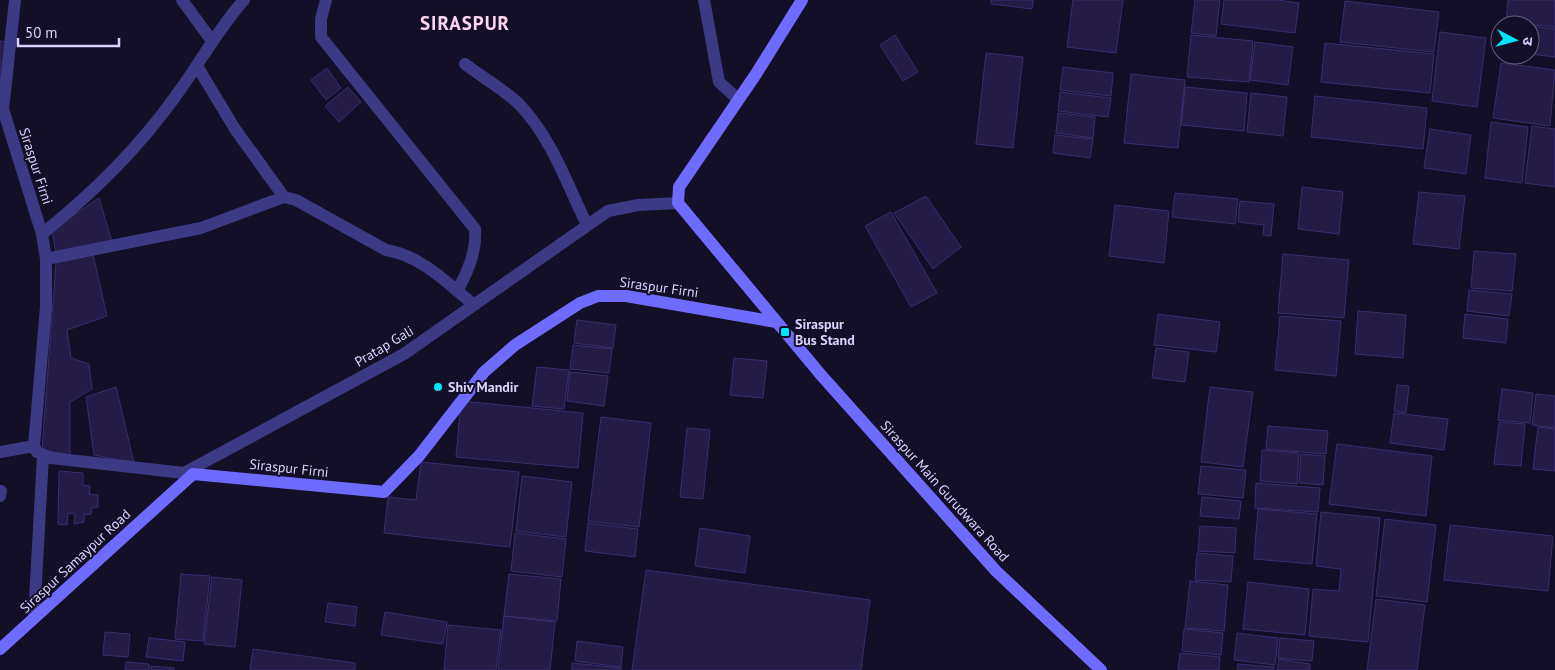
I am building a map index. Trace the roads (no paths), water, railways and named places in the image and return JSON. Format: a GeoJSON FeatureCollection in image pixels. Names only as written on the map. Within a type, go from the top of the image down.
{"type":"FeatureCollection","features":[{"type":"Feature","properties":{"kind":"street","name":"Siraspur Firni"},"geometry":{"type":"LineString","coordinates":[[15,0],[3,109],[42,234],[46,260],[46,307],[34,446]]}},
{"type":"Feature","properties":{"kind":"street"},"geometry":{"type":"LineString","coordinates":[[182,0],[212,41]]}},
{"type":"Feature","properties":{"kind":"street"},"geometry":{"type":"LineString","coordinates":[[42,234],[85,199],[129,156],[244,0]]}},
{"type":"Feature","properties":{"kind":"street"},"geometry":{"type":"LineString","coordinates":[[326,0],[321,19],[321,37],[474,229],[474,252],[466,275],[457,291]]}},
{"type":"Feature","properties":{"kind":"street"},"geometry":{"type":"LineString","coordinates":[[704,0],[719,82],[738,99]]}},
{"type":"Feature","properties":{"kind":"street"},"geometry":{"type":"LineString","coordinates":[[776,322],[678,204],[678,188],[802,0]]}},
{"type":"Feature","properties":{"kind":"street"},"geometry":{"type":"LineString","coordinates":[[465,64],[511,97],[532,120],[556,159],[587,225]]}},
{"type":"Feature","properties":{"kind":"street"},"geometry":{"type":"LineString","coordinates":[[197,66],[235,129],[284,197]]}},
{"type":"Feature","properties":{"kind":"street"},"geometry":{"type":"LineString","coordinates":[[46,260],[201,228],[284,197],[296,200],[386,250],[402,252],[432,270],[474,304]]}},
{"type":"Feature","properties":{"kind":"street","name":"Pratap Gali"},"geometry":{"type":"LineString","coordinates":[[188,474],[404,354],[608,211],[623,206],[678,204]]}},
{"type":"Feature","properties":{"kind":"street","name":"Siraspur Firni"},"geometry":{"type":"LineString","coordinates":[[43,456],[188,474],[384,492],[419,456],[484,372],[516,345],[564,312],[598,296],[626,296],[776,322]]}},
{"type":"Feature","properties":{"kind":"street","name":"Siraspur Main Gurudwara Road"},"geometry":{"type":"LineString","coordinates":[[776,322],[996,571],[1101,670]]}},
{"type":"Feature","properties":{"kind":"street"},"geometry":{"type":"LineString","coordinates":[[0,452],[34,446],[37,452],[43,456],[34,618]]}},
{"type":"Feature","properties":{"kind":"street","name":"Siraspur Samaypur Road"},"geometry":{"type":"LineString","coordinates":[[0,649],[6,637],[34,618],[170,494],[188,474]]}},
{"type":"Feature","properties":{"kind":"place","name":"Siraspur Bus Stand"},"geometry":{"type":"Point","coordinates":[785,332]}},
{"type":"Feature","properties":{"kind":"place","name":"Shiv Mandir"},"geometry":{"type":"Point","coordinates":[438,387]}},
{"type":"Feature","properties":{"kind":"district","name":"SIRASPUR"},"geometry":{"type":"Point","coordinates":[465,23]}}]}
